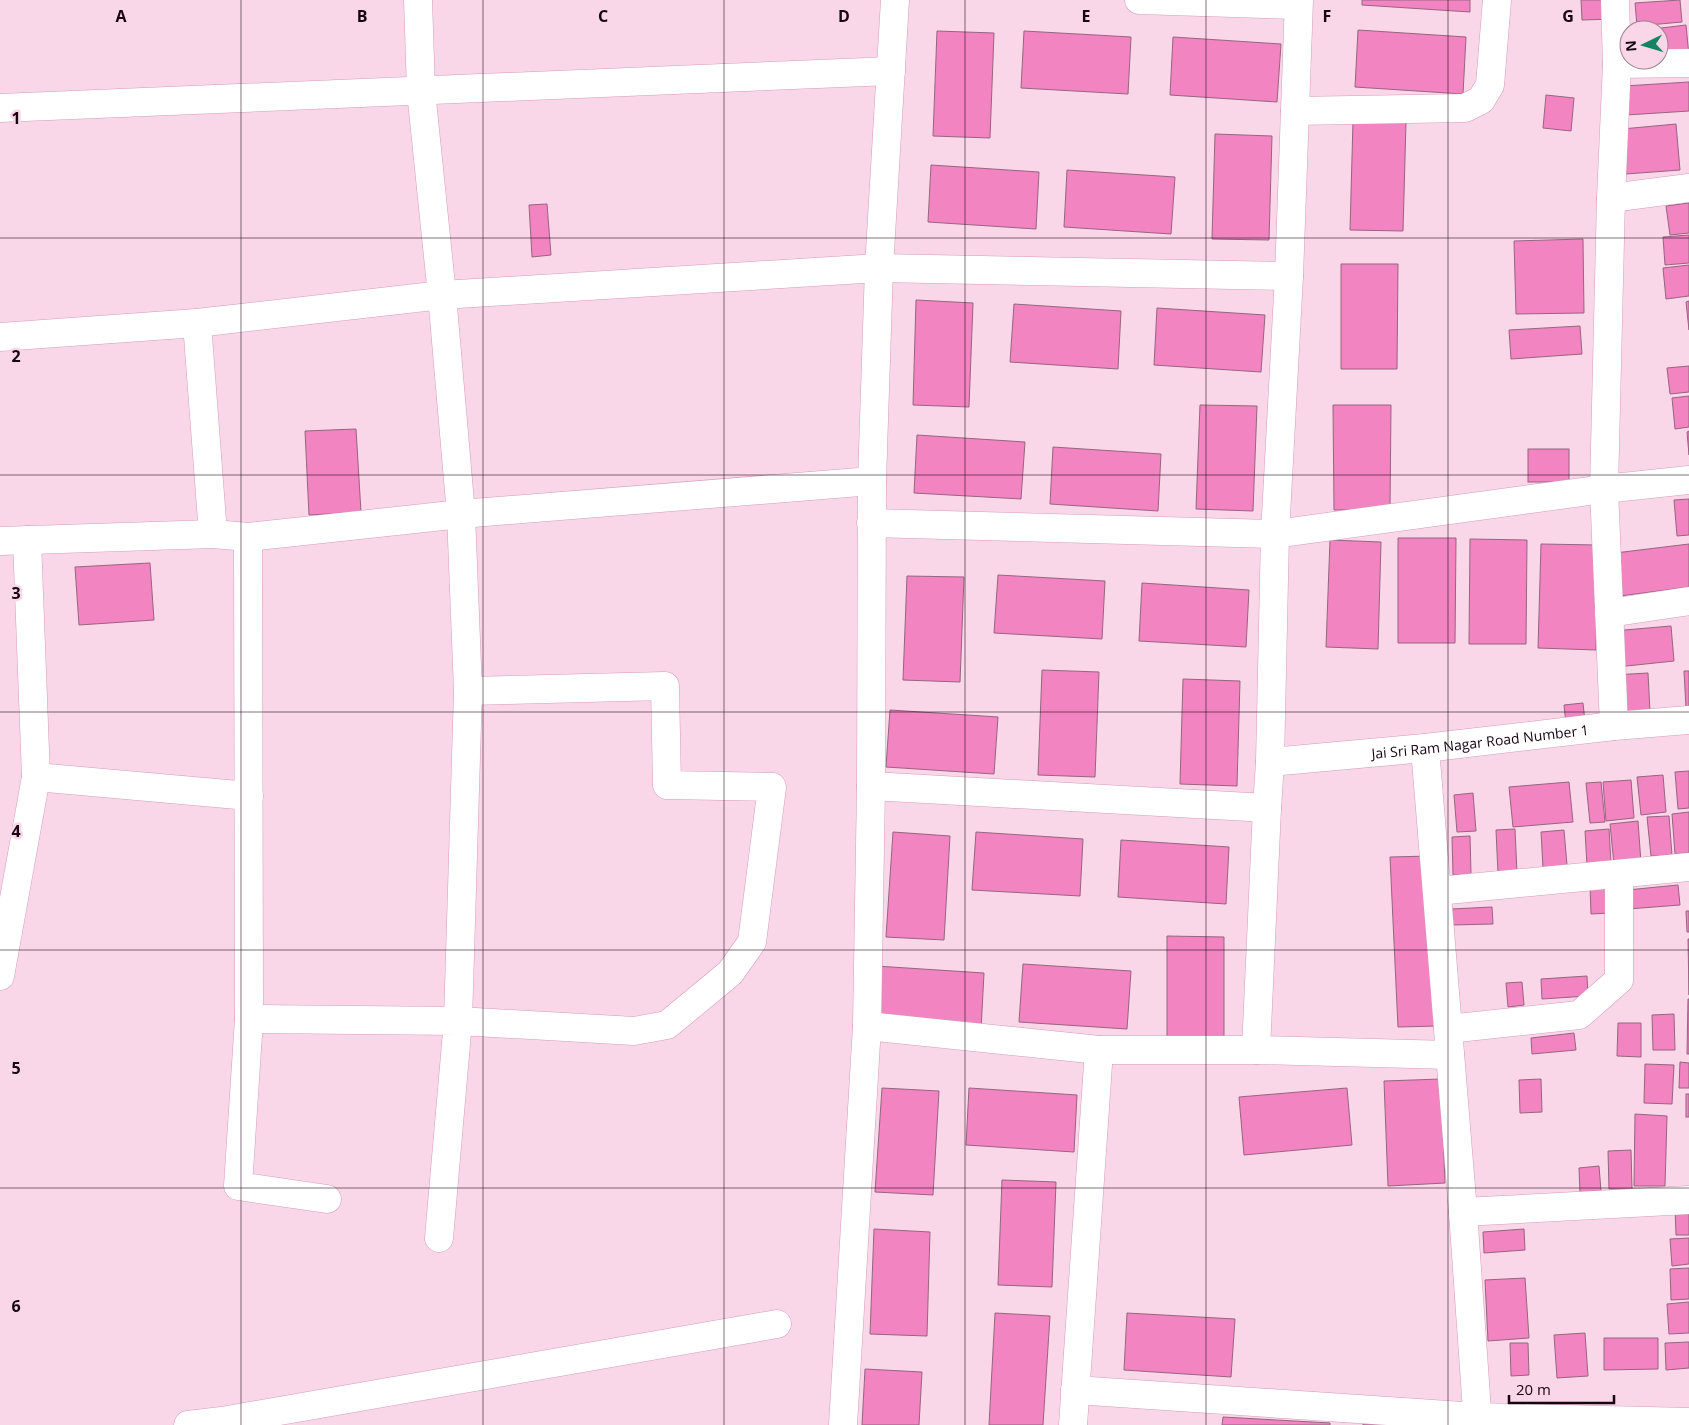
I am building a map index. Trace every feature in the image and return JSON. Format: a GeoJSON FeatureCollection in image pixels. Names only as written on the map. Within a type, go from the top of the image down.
{"type":"FeatureCollection","features":[{"type":"Feature","properties":{"kind":"street"},"geometry":{"type":"LineString","coordinates":[[418,0],[421,91],[442,295],[461,514],[468,690],[458,1021],[439,1238]]}},
{"type":"Feature","properties":{"kind":"street"},"geometry":{"type":"LineString","coordinates":[[843,1425],[867,1026],[871,786],[872,481],[879,268],[895,0]]}},
{"type":"Feature","properties":{"kind":"street"},"geometry":{"type":"LineString","coordinates":[[1139,0],[1298,3],[1289,276],[1275,534],[1270,762],[1256,1050]]}},
{"type":"Feature","properties":{"kind":"street"},"geometry":{"type":"LineString","coordinates":[[1295,111],[1465,108],[1481,100],[1490,85],[1497,0]]}},
{"type":"Feature","properties":{"kind":"street"},"geometry":{"type":"LineString","coordinates":[[1614,726],[1604,490],[1611,198],[1617,64],[1616,0]]}},
{"type":"Feature","properties":{"kind":"street"},"geometry":{"type":"LineString","coordinates":[[1617,64],[1689,62]]}},
{"type":"Feature","properties":{"kind":"street"},"geometry":{"type":"LineString","coordinates":[[0,108],[891,71]]}},
{"type":"Feature","properties":{"kind":"street"},"geometry":{"type":"LineString","coordinates":[[1611,198],[1689,188]]}},
{"type":"Feature","properties":{"kind":"street"},"geometry":{"type":"LineString","coordinates":[[0,337],[197,324],[442,295],[879,268],[1289,276]]}},
{"type":"Feature","properties":{"kind":"street"},"geometry":{"type":"LineString","coordinates":[[197,324],[213,534]]}},
{"type":"Feature","properties":{"kind":"street"},"geometry":{"type":"LineString","coordinates":[[871,523],[1275,534],[1689,480]]}},
{"type":"Feature","properties":{"kind":"street"},"geometry":{"type":"LineString","coordinates":[[0,541],[213,534],[248,537],[461,514],[872,481]]}},
{"type":"Feature","properties":{"kind":"street"},"geometry":{"type":"LineString","coordinates":[[248,537],[249,1020],[238,1186],[326,1199]]}},
{"type":"Feature","properties":{"kind":"street"},"geometry":{"type":"LineString","coordinates":[[1,972],[36,777],[27,540]]}},
{"type":"Feature","properties":{"kind":"street"},"geometry":{"type":"LineString","coordinates":[[1609,612],[1689,601]]}},
{"type":"Feature","properties":{"kind":"street"},"geometry":{"type":"LineString","coordinates":[[249,1020],[458,1021],[634,1031],[667,1025],[730,974],[752,942],[772,787],[667,785],[665,686],[468,690]]}},
{"type":"Feature","properties":{"kind":"street","name":"Jai Sri Ram Nagar Road Number 1"},"geometry":{"type":"LineString","coordinates":[[1270,762],[1425,748],[1614,726],[1689,720]]}},
{"type":"Feature","properties":{"kind":"street"},"geometry":{"type":"LineString","coordinates":[[1425,748],[1478,1421]]}},
{"type":"Feature","properties":{"kind":"street"},"geometry":{"type":"LineString","coordinates":[[36,777],[249,796]]}},
{"type":"Feature","properties":{"kind":"street"},"geometry":{"type":"LineString","coordinates":[[871,786],[1267,808]]}},
{"type":"Feature","properties":{"kind":"street"},"geometry":{"type":"LineString","coordinates":[[1437,891],[1689,867]]}},
{"type":"Feature","properties":{"kind":"street"},"geometry":{"type":"LineString","coordinates":[[867,1026],[1099,1050],[1256,1050],[1449,1042],[1579,1016],[1619,980],[1619,874]]}},
{"type":"Feature","properties":{"kind":"street"},"geometry":{"type":"LineString","coordinates":[[1073,1425],[1099,1050]]}},
{"type":"Feature","properties":{"kind":"street"},"geometry":{"type":"LineString","coordinates":[[1463,1212],[1689,1200]]}},
{"type":"Feature","properties":{"kind":"street"},"geometry":{"type":"LineString","coordinates":[[188,1425],[222,1423],[777,1324]]}},
{"type":"Feature","properties":{"kind":"street"},"geometry":{"type":"LineString","coordinates":[[1075,1390],[1478,1421],[1689,1422]]}},
{"type":"Feature","properties":{"kind":"building"},"geometry":{"type":"Polygon","coordinates":[[[1362,0],[1470,0],[1470,12],[1362,5],[1362,0]]]}},
{"type":"Feature","properties":{"kind":"building"},"geometry":{"type":"Polygon","coordinates":[[[1581,0],[1614,0],[1614,19],[1582,20],[1581,0]]]}},
{"type":"Feature","properties":{"kind":"building"},"geometry":{"type":"Polygon","coordinates":[[[1680,0],[1682,22],[1669,23],[1669,20],[1636,20],[1635,3],[1680,0]]]}},
{"type":"Feature","properties":{"kind":"building"},"geometry":{"type":"Polygon","coordinates":[[[1686,25],[1689,56],[1669,59],[1669,27],[1686,25]]]}},
{"type":"Feature","properties":{"kind":"building"},"geometry":{"type":"Polygon","coordinates":[[[1358,30],[1466,37],[1463,94],[1355,87],[1358,30]]]}},
{"type":"Feature","properties":{"kind":"building"},"geometry":{"type":"Polygon","coordinates":[[[937,31],[994,33],[990,138],[933,136],[937,31]]]}},
{"type":"Feature","properties":{"kind":"building"},"geometry":{"type":"Polygon","coordinates":[[[1024,31],[1131,37],[1128,94],[1021,88],[1024,31]]]}},
{"type":"Feature","properties":{"kind":"building"},"geometry":{"type":"Polygon","coordinates":[[[1173,37],[1281,44],[1277,102],[1170,95],[1173,37]]]}},
{"type":"Feature","properties":{"kind":"building"},"geometry":{"type":"Polygon","coordinates":[[[1689,82],[1689,111],[1626,115],[1624,86],[1689,82]]]}},
{"type":"Feature","properties":{"kind":"building"},"geometry":{"type":"Polygon","coordinates":[[[1546,95],[1574,98],[1571,131],[1543,128],[1546,95]]]}},
{"type":"Feature","properties":{"kind":"building"},"geometry":{"type":"Polygon","coordinates":[[[1353,121],[1406,122],[1403,231],[1350,230],[1353,121]]]}},
{"type":"Feature","properties":{"kind":"building"},"geometry":{"type":"Polygon","coordinates":[[[1676,124],[1680,170],[1626,174],[1622,129],[1676,124]]]}},
{"type":"Feature","properties":{"kind":"building"},"geometry":{"type":"Polygon","coordinates":[[[1215,134],[1272,136],[1269,240],[1212,239],[1215,134]]]}},
{"type":"Feature","properties":{"kind":"building"},"geometry":{"type":"Polygon","coordinates":[[[931,165],[1039,172],[1036,229],[928,222],[931,165]]]}},
{"type":"Feature","properties":{"kind":"building"},"geometry":{"type":"Polygon","coordinates":[[[1067,170],[1175,177],[1171,234],[1064,227],[1067,170]]]}},
{"type":"Feature","properties":{"kind":"building"},"geometry":{"type":"Polygon","coordinates":[[[1689,203],[1689,233],[1670,235],[1666,206],[1689,203]]]}},
{"type":"Feature","properties":{"kind":"building"},"geometry":{"type":"Polygon","coordinates":[[[547,204],[551,255],[532,257],[529,205],[547,204]]]}},
{"type":"Feature","properties":{"kind":"building"},"geometry":{"type":"Polygon","coordinates":[[[1689,235],[1689,263],[1665,265],[1663,237],[1689,235]]]}},
{"type":"Feature","properties":{"kind":"building"},"geometry":{"type":"Polygon","coordinates":[[[1583,239],[1584,313],[1516,314],[1514,241],[1583,239]]]}},
{"type":"Feature","properties":{"kind":"building"},"geometry":{"type":"Polygon","coordinates":[[[1341,264],[1398,264],[1397,369],[1341,369],[1341,264]]]}},
{"type":"Feature","properties":{"kind":"building"},"geometry":{"type":"Polygon","coordinates":[[[1689,265],[1689,296],[1666,299],[1663,268],[1689,265]]]}},
{"type":"Feature","properties":{"kind":"building"},"geometry":{"type":"Polygon","coordinates":[[[916,300],[973,303],[969,407],[913,405],[916,300]]]}},
{"type":"Feature","properties":{"kind":"building"},"geometry":{"type":"Polygon","coordinates":[[[1689,301],[1689,330],[1686,302],[1689,301]]]}},
{"type":"Feature","properties":{"kind":"building"},"geometry":{"type":"Polygon","coordinates":[[[1014,304],[1121,311],[1118,369],[1010,362],[1014,304]]]}},
{"type":"Feature","properties":{"kind":"building"},"geometry":{"type":"Polygon","coordinates":[[[1157,308],[1265,315],[1261,372],[1154,365],[1157,308]]]}},
{"type":"Feature","properties":{"kind":"building"},"geometry":{"type":"Polygon","coordinates":[[[1580,326],[1582,354],[1511,359],[1509,330],[1580,326]]]}},
{"type":"Feature","properties":{"kind":"building"},"geometry":{"type":"Polygon","coordinates":[[[1689,366],[1689,392],[1670,394],[1667,368],[1689,366]]]}},
{"type":"Feature","properties":{"kind":"building"},"geometry":{"type":"Polygon","coordinates":[[[1689,396],[1689,427],[1675,429],[1672,398],[1689,396]]]}},
{"type":"Feature","properties":{"kind":"building"},"geometry":{"type":"Polygon","coordinates":[[[1200,405],[1257,406],[1253,511],[1196,509],[1200,405]]]}},
{"type":"Feature","properties":{"kind":"building"},"geometry":{"type":"Polygon","coordinates":[[[1333,405],[1391,405],[1390,510],[1334,510],[1333,405]]]}},
{"type":"Feature","properties":{"kind":"building"},"geometry":{"type":"Polygon","coordinates":[[[356,429],[361,512],[309,515],[305,431],[356,429]]]}},
{"type":"Feature","properties":{"kind":"building"},"geometry":{"type":"Polygon","coordinates":[[[1689,431],[1689,455],[1687,432],[1689,431]]]}},
{"type":"Feature","properties":{"kind":"building"},"geometry":{"type":"Polygon","coordinates":[[[917,435],[1025,442],[1021,499],[914,493],[917,435]]]}},
{"type":"Feature","properties":{"kind":"building"},"geometry":{"type":"Polygon","coordinates":[[[1053,447],[1161,454],[1158,511],[1050,504],[1053,447]]]}},
{"type":"Feature","properties":{"kind":"building"},"geometry":{"type":"Polygon","coordinates":[[[1528,449],[1569,449],[1569,482],[1528,482],[1528,449]]]}},
{"type":"Feature","properties":{"kind":"building"},"geometry":{"type":"Polygon","coordinates":[[[1689,499],[1689,535],[1677,536],[1674,500],[1689,499]]]}},
{"type":"Feature","properties":{"kind":"building"},"geometry":{"type":"Polygon","coordinates":[[[1398,538],[1456,538],[1455,643],[1398,643],[1398,538]]]}},
{"type":"Feature","properties":{"kind":"building"},"geometry":{"type":"Polygon","coordinates":[[[1470,539],[1527,540],[1526,644],[1469,644],[1470,539]]]}},
{"type":"Feature","properties":{"kind":"building"},"geometry":{"type":"Polygon","coordinates":[[[1330,540],[1381,542],[1378,649],[1326,647],[1330,540]]]}},
{"type":"Feature","properties":{"kind":"building"},"geometry":{"type":"Polygon","coordinates":[[[1541,544],[1598,545],[1596,650],[1538,648],[1541,544]]]}},
{"type":"Feature","properties":{"kind":"building"},"geometry":{"type":"Polygon","coordinates":[[[1689,544],[1689,587],[1620,596],[1615,553],[1689,544]]]}},
{"type":"Feature","properties":{"kind":"building"},"geometry":{"type":"Polygon","coordinates":[[[150,563],[154,620],[79,625],[75,567],[150,563]]]}},
{"type":"Feature","properties":{"kind":"building"},"geometry":{"type":"Polygon","coordinates":[[[998,575],[1105,581],[1102,639],[994,633],[998,575]]]}},
{"type":"Feature","properties":{"kind":"building"},"geometry":{"type":"Polygon","coordinates":[[[907,576],[964,577],[960,682],[903,680],[907,576]]]}},
{"type":"Feature","properties":{"kind":"building"},"geometry":{"type":"Polygon","coordinates":[[[1142,583],[1249,590],[1246,647],[1139,641],[1142,583]]]}},
{"type":"Feature","properties":{"kind":"building"},"geometry":{"type":"Polygon","coordinates":[[[1671,626],[1674,661],[1617,667],[1613,631],[1671,626]]]}},
{"type":"Feature","properties":{"kind":"building"},"geometry":{"type":"Polygon","coordinates":[[[1042,670],[1099,672],[1095,777],[1038,775],[1042,670]]]}},
{"type":"Feature","properties":{"kind":"building"},"geometry":{"type":"Polygon","coordinates":[[[1684,671],[1689,671],[1689,708],[1686,708],[1684,671]]]}},
{"type":"Feature","properties":{"kind":"building"},"geometry":{"type":"Polygon","coordinates":[[[1648,673],[1650,712],[1615,714],[1613,675],[1648,673]]]}},
{"type":"Feature","properties":{"kind":"building"},"geometry":{"type":"Polygon","coordinates":[[[1183,679],[1240,681],[1237,786],[1180,784],[1183,679]]]}},
{"type":"Feature","properties":{"kind":"building"},"geometry":{"type":"Polygon","coordinates":[[[1583,703],[1585,722],[1566,724],[1564,705],[1583,703]]]}},
{"type":"Feature","properties":{"kind":"building"},"geometry":{"type":"Polygon","coordinates":[[[890,710],[998,717],[994,774],[886,767],[890,710]]]}},
{"type":"Feature","properties":{"kind":"building"},"geometry":{"type":"Polygon","coordinates":[[[1689,771],[1689,808],[1678,809],[1675,772],[1689,771]]]}},
{"type":"Feature","properties":{"kind":"building"},"geometry":{"type":"Polygon","coordinates":[[[1663,775],[1666,812],[1641,815],[1637,777],[1663,775]]]}},
{"type":"Feature","properties":{"kind":"building"},"geometry":{"type":"Polygon","coordinates":[[[1631,780],[1634,818],[1606,821],[1603,782],[1631,780]]]}},
{"type":"Feature","properties":{"kind":"building"},"geometry":{"type":"Polygon","coordinates":[[[1569,782],[1573,822],[1513,827],[1509,787],[1569,782]]]}},
{"type":"Feature","properties":{"kind":"building"},"geometry":{"type":"Polygon","coordinates":[[[1601,782],[1605,822],[1590,823],[1586,783],[1601,782]]]}},
{"type":"Feature","properties":{"kind":"building"},"geometry":{"type":"Polygon","coordinates":[[[1473,793],[1476,831],[1457,832],[1454,795],[1473,793]]]}},
{"type":"Feature","properties":{"kind":"building"},"geometry":{"type":"Polygon","coordinates":[[[1689,812],[1689,853],[1675,854],[1672,814],[1689,812]]]}},
{"type":"Feature","properties":{"kind":"building"},"geometry":{"type":"Polygon","coordinates":[[[1669,816],[1672,855],[1651,856],[1647,817],[1669,816]]]}},
{"type":"Feature","properties":{"kind":"building"},"geometry":{"type":"Polygon","coordinates":[[[1638,821],[1641,863],[1614,865],[1610,824],[1638,821]]]}},
{"type":"Feature","properties":{"kind":"building"},"geometry":{"type":"Polygon","coordinates":[[[1515,829],[1517,873],[1498,874],[1496,830],[1515,829]]]}},
{"type":"Feature","properties":{"kind":"building"},"geometry":{"type":"Polygon","coordinates":[[[1609,829],[1611,863],[1587,865],[1585,831],[1609,829]]]}},
{"type":"Feature","properties":{"kind":"building"},"geometry":{"type":"Polygon","coordinates":[[[1564,830],[1567,865],[1543,868],[1541,832],[1564,830]]]}},
{"type":"Feature","properties":{"kind":"building"},"geometry":{"type":"Polygon","coordinates":[[[893,832],[950,836],[944,940],[886,937],[893,832]]]}},
{"type":"Feature","properties":{"kind":"building"},"geometry":{"type":"Polygon","coordinates":[[[976,832],[1083,839],[1080,896],[972,890],[976,832]]]}},
{"type":"Feature","properties":{"kind":"building"},"geometry":{"type":"Polygon","coordinates":[[[1470,836],[1471,874],[1453,875],[1452,837],[1470,836]]]}},
{"type":"Feature","properties":{"kind":"building"},"geometry":{"type":"Polygon","coordinates":[[[1121,840],[1229,847],[1226,904],[1118,897],[1121,840]]]}},
{"type":"Feature","properties":{"kind":"building"},"geometry":{"type":"Polygon","coordinates":[[[1431,856],[1438,1026],[1398,1027],[1390,857],[1431,856]]]}},
{"type":"Feature","properties":{"kind":"building"},"geometry":{"type":"Polygon","coordinates":[[[1608,885],[1609,913],[1591,914],[1590,886],[1608,885]]]}},
{"type":"Feature","properties":{"kind":"building"},"geometry":{"type":"Polygon","coordinates":[[[1678,885],[1680,905],[1628,909],[1627,890],[1678,885]]]}},
{"type":"Feature","properties":{"kind":"building"},"geometry":{"type":"Polygon","coordinates":[[[1492,907],[1493,924],[1452,925],[1451,909],[1492,907]]]}},
{"type":"Feature","properties":{"kind":"building"},"geometry":{"type":"Polygon","coordinates":[[[1686,911],[1689,911],[1689,932],[1687,932],[1686,911]]]}},
{"type":"Feature","properties":{"kind":"building"},"geometry":{"type":"Polygon","coordinates":[[[1167,936],[1224,937],[1224,1041],[1167,1041],[1167,936]]]}},
{"type":"Feature","properties":{"kind":"building"},"geometry":{"type":"Polygon","coordinates":[[[1688,939],[1689,939],[1689,995],[1688,939]]]}},
{"type":"Feature","properties":{"kind":"building"},"geometry":{"type":"Polygon","coordinates":[[[1023,964],[1131,971],[1127,1029],[1019,1022],[1023,964]]]}},
{"type":"Feature","properties":{"kind":"building"},"geometry":{"type":"Polygon","coordinates":[[[876,966],[984,973],[981,1030],[873,1023],[876,966]]]}},
{"type":"Feature","properties":{"kind":"building"},"geometry":{"type":"Polygon","coordinates":[[[1587,976],[1588,996],[1542,999],[1541,979],[1587,976]]]}},
{"type":"Feature","properties":{"kind":"building"},"geometry":{"type":"Polygon","coordinates":[[[1522,982],[1524,1005],[1508,1007],[1506,983],[1522,982]]]}},
{"type":"Feature","properties":{"kind":"building"},"geometry":{"type":"Polygon","coordinates":[[[1688,999],[1689,1054],[1687,1054],[1688,999]]]}},
{"type":"Feature","properties":{"kind":"building"},"geometry":{"type":"Polygon","coordinates":[[[1674,1014],[1675,1050],[1653,1050],[1652,1015],[1674,1014]]]}},
{"type":"Feature","properties":{"kind":"building"},"geometry":{"type":"Polygon","coordinates":[[[1618,1023],[1641,1023],[1641,1057],[1617,1056],[1618,1023]]]}},
{"type":"Feature","properties":{"kind":"building"},"geometry":{"type":"Polygon","coordinates":[[[1574,1033],[1576,1050],[1532,1054],[1531,1038],[1574,1033]]]}},
{"type":"Feature","properties":{"kind":"building"},"geometry":{"type":"Polygon","coordinates":[[[1680,1062],[1689,1063],[1689,1088],[1679,1088],[1680,1062]]]}},
{"type":"Feature","properties":{"kind":"building"},"geometry":{"type":"Polygon","coordinates":[[[1645,1064],[1674,1065],[1672,1104],[1644,1103],[1645,1064]]]}},
{"type":"Feature","properties":{"kind":"building"},"geometry":{"type":"Polygon","coordinates":[[[1441,1079],[1445,1183],[1388,1186],[1384,1081],[1441,1079]]]}},
{"type":"Feature","properties":{"kind":"building"},"geometry":{"type":"Polygon","coordinates":[[[1541,1079],[1542,1112],[1520,1113],[1519,1080],[1541,1079]]]}},
{"type":"Feature","properties":{"kind":"building"},"geometry":{"type":"Polygon","coordinates":[[[882,1088],[939,1091],[933,1195],[875,1192],[882,1088]]]}},
{"type":"Feature","properties":{"kind":"building"},"geometry":{"type":"Polygon","coordinates":[[[969,1088],[1077,1095],[1074,1152],[966,1145],[969,1088]]]}},
{"type":"Feature","properties":{"kind":"building"},"geometry":{"type":"Polygon","coordinates":[[[1347,1088],[1352,1145],[1244,1155],[1239,1097],[1347,1088]]]}},
{"type":"Feature","properties":{"kind":"building"},"geometry":{"type":"Polygon","coordinates":[[[1686,1094],[1689,1094],[1689,1117],[1686,1117],[1686,1094]]]}},
{"type":"Feature","properties":{"kind":"building"},"geometry":{"type":"Polygon","coordinates":[[[1635,1114],[1667,1116],[1665,1186],[1634,1186],[1635,1114]]]}},
{"type":"Feature","properties":{"kind":"building"},"geometry":{"type":"Polygon","coordinates":[[[1631,1150],[1632,1189],[1609,1189],[1608,1151],[1631,1150]]]}},
{"type":"Feature","properties":{"kind":"building"},"geometry":{"type":"Polygon","coordinates":[[[1599,1166],[1601,1191],[1580,1192],[1579,1168],[1599,1166]]]}},
{"type":"Feature","properties":{"kind":"building"},"geometry":{"type":"Polygon","coordinates":[[[1002,1180],[1056,1182],[1052,1287],[998,1285],[1002,1180]]]}},
{"type":"Feature","properties":{"kind":"building"},"geometry":{"type":"Polygon","coordinates":[[[1689,1206],[1689,1235],[1676,1235],[1675,1207],[1689,1206]]]}},
{"type":"Feature","properties":{"kind":"building"},"geometry":{"type":"Polygon","coordinates":[[[874,1229],[930,1232],[927,1336],[870,1334],[874,1229]]]}},
{"type":"Feature","properties":{"kind":"building"},"geometry":{"type":"Polygon","coordinates":[[[1524,1229],[1525,1250],[1484,1253],[1483,1232],[1524,1229]]]}},
{"type":"Feature","properties":{"kind":"building"},"geometry":{"type":"Polygon","coordinates":[[[1689,1238],[1689,1264],[1672,1266],[1670,1239],[1689,1238]]]}},
{"type":"Feature","properties":{"kind":"building"},"geometry":{"type":"Polygon","coordinates":[[[1689,1268],[1689,1299],[1671,1300],[1670,1269],[1689,1268]]]}},
{"type":"Feature","properties":{"kind":"building"},"geometry":{"type":"Polygon","coordinates":[[[1525,1278],[1529,1338],[1488,1341],[1485,1280],[1525,1278]]]}},
{"type":"Feature","properties":{"kind":"building"},"geometry":{"type":"Polygon","coordinates":[[[1689,1302],[1689,1333],[1669,1334],[1667,1304],[1689,1302]]]}},
{"type":"Feature","properties":{"kind":"building"},"geometry":{"type":"Polygon","coordinates":[[[995,1313],[1050,1316],[1043,1425],[989,1425],[995,1313]]]}},
{"type":"Feature","properties":{"kind":"building"},"geometry":{"type":"Polygon","coordinates":[[[1127,1313],[1235,1319],[1231,1377],[1124,1370],[1127,1313]]]}},
{"type":"Feature","properties":{"kind":"building"},"geometry":{"type":"Polygon","coordinates":[[[1585,1333],[1588,1376],[1557,1378],[1554,1335],[1585,1333]]]}},
{"type":"Feature","properties":{"kind":"building"},"geometry":{"type":"Polygon","coordinates":[[[1604,1338],[1658,1338],[1658,1369],[1604,1370],[1604,1338]]]}},
{"type":"Feature","properties":{"kind":"building"},"geometry":{"type":"Polygon","coordinates":[[[1689,1342],[1689,1368],[1666,1370],[1665,1343],[1689,1342]]]}},
{"type":"Feature","properties":{"kind":"building"},"geometry":{"type":"Polygon","coordinates":[[[1510,1343],[1528,1343],[1529,1375],[1511,1376],[1510,1343]]]}},
{"type":"Feature","properties":{"kind":"building"},"geometry":{"type":"Polygon","coordinates":[[[865,1369],[922,1372],[919,1425],[862,1425],[865,1369]]]}},
{"type":"Feature","properties":{"kind":"building"},"geometry":{"type":"Polygon","coordinates":[[[1223,1417],[1330,1423],[1330,1425],[1222,1425],[1223,1417]]]}},
{"type":"Feature","properties":{"kind":"building"},"geometry":{"type":"Polygon","coordinates":[[[1363,1421],[1433,1425],[1363,1425],[1363,1421]]]}}]}
